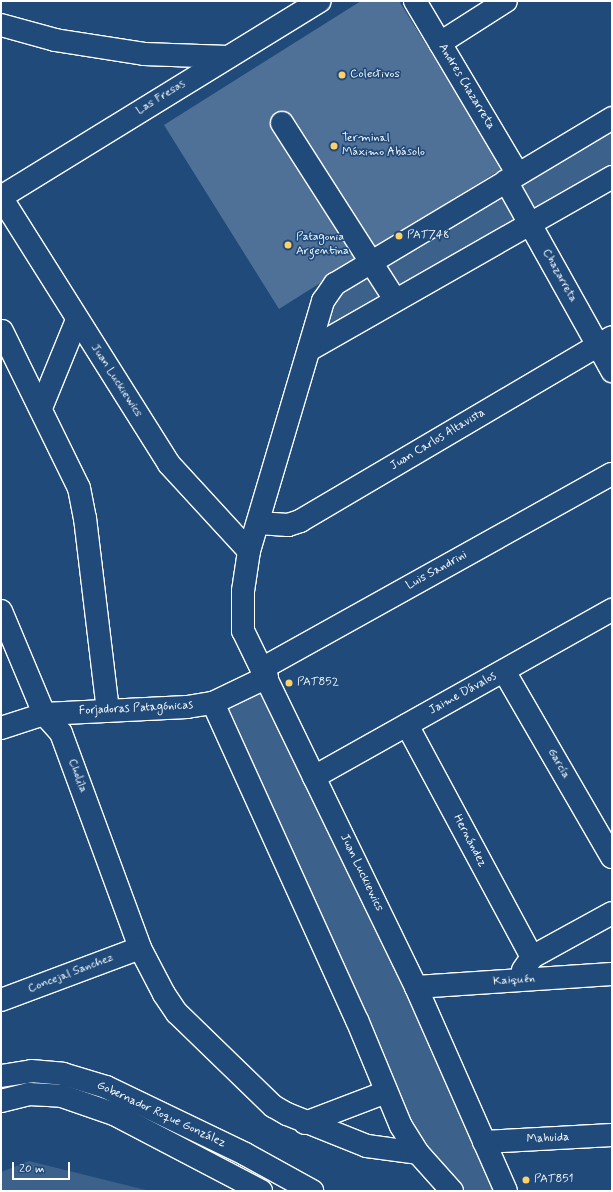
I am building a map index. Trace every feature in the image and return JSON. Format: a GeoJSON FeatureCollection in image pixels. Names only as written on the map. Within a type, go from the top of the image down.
{"type":"FeatureCollection","features":[{"type":"Feature","properties":{"kind":"street","name":"Las Fresas"},"geometry":{"type":"LineString","coordinates":[[1,197],[320,1]]}},
{"type":"Feature","properties":{"kind":"street","name":"Andres Chazarreta"},"geometry":{"type":"LineString","coordinates":[[416,1],[440,43],[511,178]]}},
{"type":"Feature","properties":{"kind":"street"},"geometry":{"type":"LineString","coordinates":[[440,43],[506,1]]}},
{"type":"Feature","properties":{"kind":"street"},"geometry":{"type":"LineString","coordinates":[[1,26],[55,40],[144,54],[228,57]]}},
{"type":"Feature","properties":{"kind":"street","name":"Juan Luckiewics"},"geometry":{"type":"LineString","coordinates":[[506,1191],[416,988],[265,672],[243,631],[241,615],[248,551],[258,523],[323,301],[335,284],[371,261],[612,118]]}},
{"type":"Feature","properties":{"kind":"street"},"geometry":{"type":"LineString","coordinates":[[282,123],[395,300]]}},
{"type":"Feature","properties":{"kind":"street"},"geometry":{"type":"LineString","coordinates":[[309,350],[612,177]]}},
{"type":"Feature","properties":{"kind":"street","name":"Chazarreta"},"geometry":{"type":"LineString","coordinates":[[511,178],[530,224],[605,341],[612,371]]}},
{"type":"Feature","properties":{"kind":"street","name":"Juan Luckiewics"},"geometry":{"type":"LineString","coordinates":[[1,197],[169,464],[248,551]]}},
{"type":"Feature","properties":{"kind":"street"},"geometry":{"type":"LineString","coordinates":[[41,408],[77,320]]}},
{"type":"Feature","properties":{"kind":"street"},"geometry":{"type":"LineString","coordinates":[[2,331],[79,488],[85,518],[108,711]]}},
{"type":"Feature","properties":{"kind":"street","name":"Juan Carlos Altavista"},"geometry":{"type":"LineString","coordinates":[[258,523],[288,525],[300,521],[605,341]]}},
{"type":"Feature","properties":{"kind":"street","name":"Luis Sandrini"},"geometry":{"type":"LineString","coordinates":[[265,672],[612,474]]}},
{"type":"Feature","properties":{"kind":"street","name":"Cholila"},"geometry":{"type":"LineString","coordinates":[[1,611],[44,714],[61,733],[140,948],[164,994],[177,1013],[273,1106],[305,1123],[367,1146],[418,1153]]}},
{"type":"Feature","properties":{"kind":"street","name":"Jaime Dávalos"},"geometry":{"type":"LineString","coordinates":[[314,777],[504,671],[610,616]]}},
{"type":"Feature","properties":{"kind":"street","name":"García"},"geometry":{"type":"LineString","coordinates":[[504,671],[612,857]]}},
{"type":"Feature","properties":{"kind":"street","name":"Forjadoras Patagónicas"},"geometry":{"type":"LineString","coordinates":[[1,728],[44,714],[187,707],[213,703],[265,672]]}},
{"type":"Feature","properties":{"kind":"street"},"geometry":{"type":"LineString","coordinates":[[213,703],[357,1020],[401,1126],[418,1153],[452,1191]]}},
{"type":"Feature","properties":{"kind":"street","name":"Hernández"},"geometry":{"type":"LineString","coordinates":[[407,725],[532,957]]}},
{"type":"Feature","properties":{"kind":"street"},"geometry":{"type":"LineString","coordinates":[[516,981],[532,957],[612,913]]}},
{"type":"Feature","properties":{"kind":"street","name":"Concejal Sanchez"},"geometry":{"type":"LineString","coordinates":[[1,1000],[140,948]]}},
{"type":"Feature","properties":{"kind":"street","name":"Kaiquén"},"geometry":{"type":"LineString","coordinates":[[416,988],[612,974]]}},
{"type":"Feature","properties":{"kind":"street","name":"Gobernador Roque González"},"geometry":{"type":"LineString","coordinates":[[1,1076],[31,1071],[63,1074],[106,1087],[245,1154],[312,1191]]}},
{"type":"Feature","properties":{"kind":"street"},"geometry":{"type":"LineString","coordinates":[[305,1123],[386,1092]]}},
{"type":"Feature","properties":{"kind":"street"},"geometry":{"type":"LineString","coordinates":[[1,1101],[29,1094],[62,1096],[114,1114],[261,1191]]}},
{"type":"Feature","properties":{"kind":"street","name":"Mahuida"},"geometry":{"type":"LineString","coordinates":[[484,1142],[612,1135]]}},
{"type":"Feature","properties":{"kind":"shaded area"},"geometry":{"type":"Polygon","coordinates":[[[612,118],[612,177],[309,350],[323,301],[612,118]]]}},
{"type":"Feature","properties":{"kind":"shaded area"},"geometry":{"type":"Polygon","coordinates":[[[267,677],[506,1191],[452,1191],[418,1153],[213,703],[267,677]]]}},
{"type":"Feature","properties":{"kind":"shaded area"},"geometry":{"type":"Polygon","coordinates":[[[29,1161],[150,1191],[1,1191],[1,1172],[29,1161]]]}},
{"type":"Feature","properties":{"kind":"building","name":"Terminal Máximo Abásolo"},"geometry":{"type":"Polygon","coordinates":[[[361,1],[399,1],[503,168],[279,309],[164,125],[361,1]]]}},
{"type":"Feature","properties":{"kind":"place","name":"Colectivos"},"geometry":{"type":"Point","coordinates":[342,75]}},
{"type":"Feature","properties":{"kind":"place","name":"Terminal Máximo Abásolo"},"geometry":{"type":"Point","coordinates":[334,146]}},
{"type":"Feature","properties":{"kind":"place","name":"PAT748"},"geometry":{"type":"Point","coordinates":[399,236]}},
{"type":"Feature","properties":{"kind":"place","name":"Patagonia Argentina"},"geometry":{"type":"Point","coordinates":[288,245]}},
{"type":"Feature","properties":{"kind":"place","name":"PAT852"},"geometry":{"type":"Point","coordinates":[289,683]}},
{"type":"Feature","properties":{"kind":"place","name":"PAT851"},"geometry":{"type":"Point","coordinates":[526,1180]}}]}
